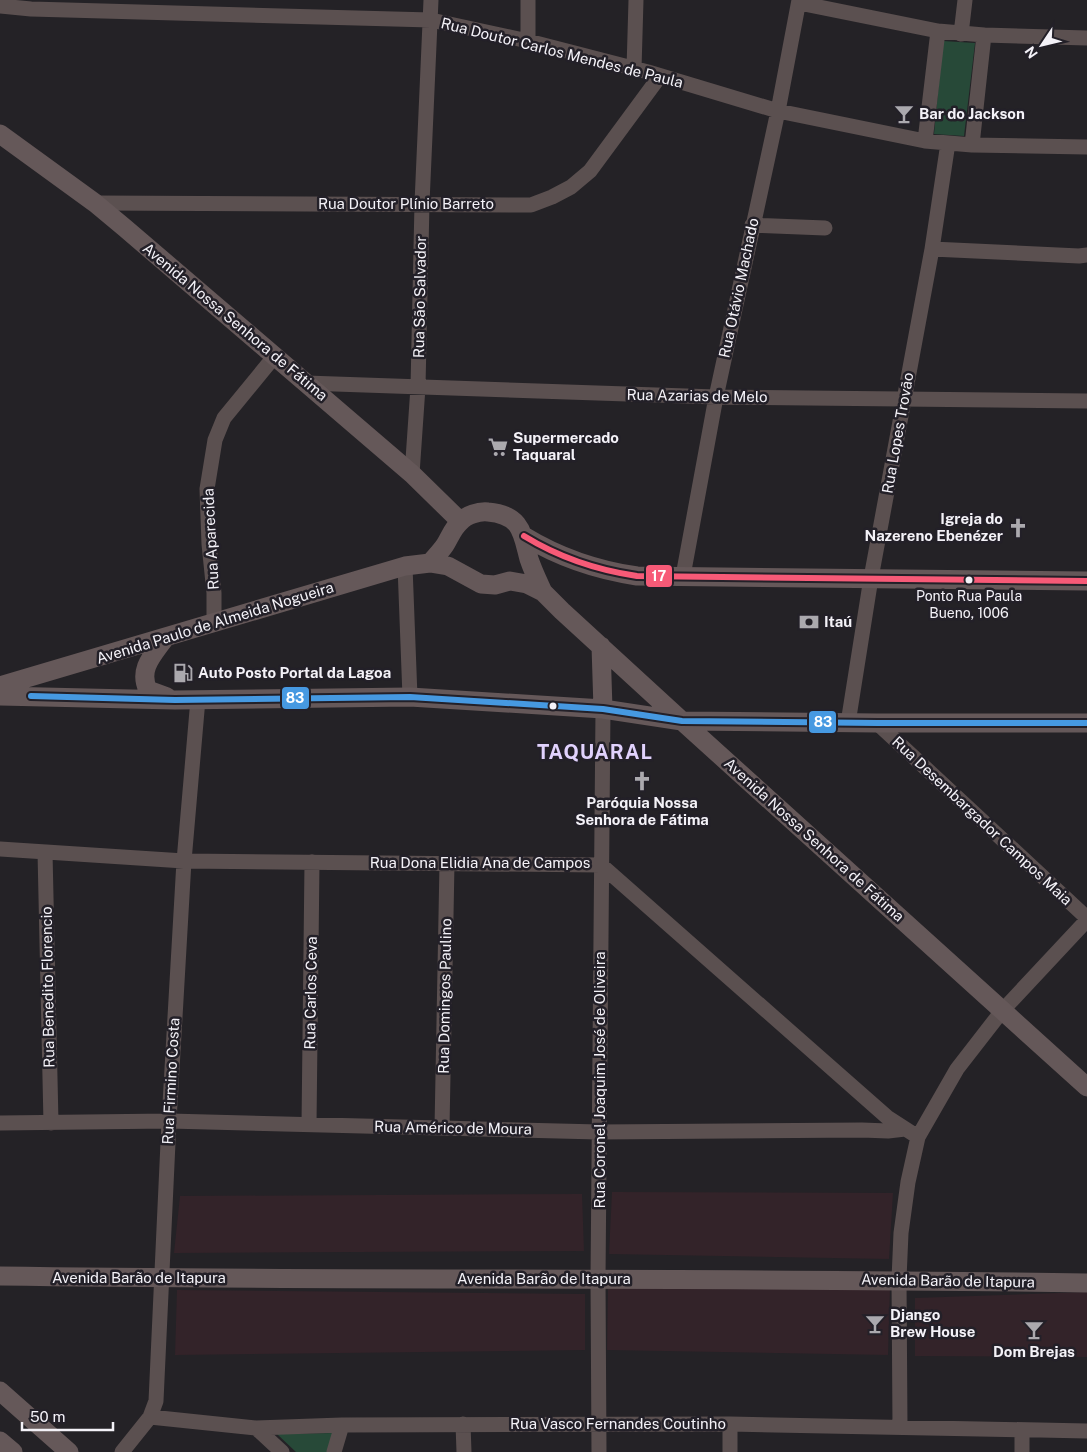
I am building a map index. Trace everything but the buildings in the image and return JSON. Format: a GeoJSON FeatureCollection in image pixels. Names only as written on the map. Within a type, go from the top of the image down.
{"type":"FeatureCollection","features":[{"type":"Feature","properties":{"kind":"main road","name":"Avenida Nossa Senhora de Fátima"},"geometry":{"type":"LineString","coordinates":[[0,134],[95,203],[274,358],[412,474],[460,521]]}},
{"type":"Feature","properties":{"kind":"main road"},"geometry":{"type":"LineString","coordinates":[[430,563],[444,546],[460,521],[472,514],[484,511],[498,512],[510,518],[520,527],[532,566],[543,592]]}},
{"type":"Feature","properties":{"kind":"main road"},"geometry":{"type":"LineString","coordinates":[[524,536],[558,555],[584,565],[637,576],[1087,581]]}},
{"type":"Feature","properties":{"kind":"main road","name":"Avenida Paulo de Almeida Nogueira"},"geometry":{"type":"LineString","coordinates":[[0,686],[405,566],[430,563]]}},
{"type":"Feature","properties":{"kind":"main road"},"geometry":{"type":"LineString","coordinates":[[430,563],[448,566],[481,584],[495,585],[510,581],[527,584],[543,592]]}},
{"type":"Feature","properties":{"kind":"main road","name":"Avenida Nossa Senhora de Fátima"},"geometry":{"type":"LineString","coordinates":[[543,592],[682,721],[1087,1087]]}},
{"type":"Feature","properties":{"kind":"main road"},"geometry":{"type":"LineString","coordinates":[[165,638],[144,670],[144,681],[148,690],[176,700]]}},
{"type":"Feature","properties":{"kind":"main road"},"geometry":{"type":"LineString","coordinates":[[601,646],[603,709]]}},
{"type":"Feature","properties":{"kind":"main road"},"geometry":{"type":"LineString","coordinates":[[0,696],[176,700],[410,697],[603,709],[682,721],[1087,723]]}},
{"type":"Feature","properties":{"kind":"main road","name":"Avenida Barão de Itapura"},"geometry":{"type":"LineString","coordinates":[[0,1265],[162,1273]]}},
{"type":"Feature","properties":{"kind":"main road","name":"Avenida Barão de Itapura"},"geometry":{"type":"LineString","coordinates":[[0,1276],[162,1273],[900,1275],[1087,1271]]}},
{"type":"Feature","properties":{"kind":"main road","name":"Avenida Barão de Itapura"},"geometry":{"type":"LineString","coordinates":[[900,1275],[1087,1283]]}},
{"type":"Feature","properties":{"kind":"main road"},"geometry":{"type":"LineString","coordinates":[[0,1391],[68,1452]]}},
{"type":"Feature","properties":{"kind":"main road"},"geometry":{"type":"LineString","coordinates":[[0,1441],[12,1452]]}},
{"type":"Feature","properties":{"kind":"street","name":"Rua São Salvador"},"geometry":{"type":"LineString","coordinates":[[412,474],[418,387],[422,204],[431,0]]}},
{"type":"Feature","properties":{"kind":"street"},"geometry":{"type":"LineString","coordinates":[[528,0],[528,41]]}},
{"type":"Feature","properties":{"kind":"street"},"geometry":{"type":"LineString","coordinates":[[634,69],[636,0]]}},
{"type":"Feature","properties":{"kind":"street"},"geometry":{"type":"LineString","coordinates":[[961,34],[965,0]]}},
{"type":"Feature","properties":{"kind":"street"},"geometry":{"type":"LineString","coordinates":[[799,1],[938,31],[961,34],[1087,38]]}},
{"type":"Feature","properties":{"kind":"street","name":"Rua Otávio Machado"},"geometry":{"type":"LineString","coordinates":[[683,576],[716,397],[778,111],[799,1]]}},
{"type":"Feature","properties":{"kind":"street","name":"Rua Doutor Carlos Mendes de Paula"},"geometry":{"type":"LineString","coordinates":[[0,6],[31,9],[248,7],[431,20],[528,41],[660,76],[778,111],[925,141],[972,145],[1087,147]]}},
{"type":"Feature","properties":{"kind":"street"},"geometry":{"type":"LineString","coordinates":[[925,141],[938,31]]}},
{"type":"Feature","properties":{"kind":"street"},"geometry":{"type":"LineString","coordinates":[[972,145],[984,35]]}},
{"type":"Feature","properties":{"kind":"street","name":"Rua Doutor Plínio Barreto"},"geometry":{"type":"LineString","coordinates":[[95,203],[531,205],[552,197],[570,187],[590,171],[660,76]]}},
{"type":"Feature","properties":{"kind":"street","name":"Rua Lopes Trovão"},"geometry":{"type":"LineString","coordinates":[[848,723],[871,578],[932,249],[948,143]]}},
{"type":"Feature","properties":{"kind":"street"},"geometry":{"type":"LineString","coordinates":[[752,225],[825,228]]}},
{"type":"Feature","properties":{"kind":"street"},"geometry":{"type":"LineString","coordinates":[[932,249],[1087,255]]}},
{"type":"Feature","properties":{"kind":"street","name":"Rua Aparecida"},"geometry":{"type":"LineString","coordinates":[[214,622],[214,593],[206,489],[215,440],[224,418],[274,358]]}},
{"type":"Feature","properties":{"kind":"street","name":"Rua Azarias de Melo"},"geometry":{"type":"LineString","coordinates":[[306,383],[716,397],[1087,401]]}},
{"type":"Feature","properties":{"kind":"street"},"geometry":{"type":"LineString","coordinates":[[405,566],[410,697]]}},
{"type":"Feature","properties":{"kind":"street","name":"Rua Firmino Costa"},"geometry":{"type":"LineString","coordinates":[[122,1452],[150,1417],[156,1401],[159,1374],[169,1121],[184,861],[198,699]]}},
{"type":"Feature","properties":{"kind":"street","name":"Rua Coronel Joaquim José de Oliveira"},"geometry":{"type":"LineString","coordinates":[[599,1452],[598,1274],[603,709]]}},
{"type":"Feature","properties":{"kind":"street","name":"Rua Desembargador Campos Maia"},"geometry":{"type":"LineString","coordinates":[[877,723],[1087,919]]}},
{"type":"Feature","properties":{"kind":"street","name":"Rua Dona Elidia Ana de Campos"},"geometry":{"type":"LineString","coordinates":[[0,849],[184,861],[602,864],[887,1117],[911,1133]]}},
{"type":"Feature","properties":{"kind":"street","name":"Rua Benedito Florencio"},"geometry":{"type":"LineString","coordinates":[[45,852],[52,1123]]}},
{"type":"Feature","properties":{"kind":"street","name":"Rua Carlos Ceva"},"geometry":{"type":"LineString","coordinates":[[309,1125],[312,862]]}},
{"type":"Feature","properties":{"kind":"street","name":"Rua Domingos Paulino"},"geometry":{"type":"LineString","coordinates":[[442,1128],[447,863]]}},
{"type":"Feature","properties":{"kind":"street"},"geometry":{"type":"LineString","coordinates":[[900,1427],[901,1233],[908,1182],[911,1133],[1002,1011],[1087,919]]}},
{"type":"Feature","properties":{"kind":"street","name":"Rua Américo de Moura"},"geometry":{"type":"LineString","coordinates":[[0,1123],[169,1121],[600,1132],[852,1130],[911,1133]]}},
{"type":"Feature","properties":{"kind":"street","name":"Rua Vasco Fernandes Coutinho"},"geometry":{"type":"LineString","coordinates":[[150,1417],[256,1428],[342,1425],[730,1424],[1087,1431]]}},
{"type":"Feature","properties":{"kind":"street"},"geometry":{"type":"LineString","coordinates":[[463,1424],[464,1452]]}},
{"type":"Feature","properties":{"kind":"street"},"geometry":{"type":"LineString","coordinates":[[730,1424],[730,1452]]}},
{"type":"Feature","properties":{"kind":"street"},"geometry":{"type":"LineString","coordinates":[[334,1452],[342,1425]]}},
{"type":"Feature","properties":{"kind":"street"},"geometry":{"type":"LineString","coordinates":[[256,1428],[282,1452]]}},
{"type":"Feature","properties":{"kind":"street"},"geometry":{"type":"LineString","coordinates":[[1022,1430],[1022,1452]]}},
{"type":"Feature","properties":{"kind":"shaded area"},"geometry":{"type":"Polygon","coordinates":[[[612,1192],[893,1193],[889,1259],[609,1254],[612,1192]]]}},
{"type":"Feature","properties":{"kind":"shaded area"},"geometry":{"type":"Polygon","coordinates":[[[582,1194],[584,1251],[174,1253],[180,1196],[582,1194]]]}},
{"type":"Feature","properties":{"kind":"shaded area"},"geometry":{"type":"Polygon","coordinates":[[[608,1287],[890,1287],[888,1355],[607,1350],[608,1287]]]}},
{"type":"Feature","properties":{"kind":"shaded area"},"geometry":{"type":"Polygon","coordinates":[[[177,1290],[585,1294],[585,1350],[175,1355],[177,1290]]]}},
{"type":"Feature","properties":{"kind":"shaded area"},"geometry":{"type":"Polygon","coordinates":[[[1087,1292],[1087,1357],[915,1356],[915,1298],[1087,1292]]]}},
{"type":"Feature","properties":{"kind":"green space"},"geometry":{"type":"Polygon","coordinates":[[[943,41],[975,43],[964,136],[934,134],[943,41]]]}},
{"type":"Feature","properties":{"kind":"green space"},"geometry":{"type":"Polygon","coordinates":[[[335,1433],[330,1452],[296,1452],[277,1434],[335,1433]]]}},
{"type":"Feature","properties":{"kind":"transit line","name":"17"},"geometry":{"type":"LineString","coordinates":[[524,536],[551,551],[593,567],[637,576],[1087,581]]}},
{"type":"Feature","properties":{"kind":"transit line","name":"83"},"geometry":{"type":"LineString","coordinates":[[31,696],[175,700],[410,697],[603,709],[682,721],[1087,723]]}},
{"type":"Feature","properties":{"kind":"place","name":"Bar do Jackson"},"geometry":{"type":"Point","coordinates":[904,114]}},
{"type":"Feature","properties":{"kind":"place","name":"Supermercado Taquaral"},"geometry":{"type":"Point","coordinates":[498,447]}},
{"type":"Feature","properties":{"kind":"place","name":"Igreja do Nazereno Ebenézer"},"geometry":{"type":"Point","coordinates":[1018,528]}},
{"type":"Feature","properties":{"kind":"place","name":"Ponto Rua Paula Bueno, 1006"},"geometry":{"type":"Point","coordinates":[969,580]}},
{"type":"Feature","properties":{"kind":"place","name":"Itaú"},"geometry":{"type":"Point","coordinates":[809,622]}},
{"type":"Feature","properties":{"kind":"place","name":"Auto Posto Portal da Lagoa"},"geometry":{"type":"Point","coordinates":[183,673]}},
{"type":"Feature","properties":{"kind":"place","name":"Paróquia Nossa Senhora de Fátima"},"geometry":{"type":"Point","coordinates":[642,781]}},
{"type":"Feature","properties":{"kind":"place","name":"Django Brew House"},"geometry":{"type":"Point","coordinates":[875,1324]}},
{"type":"Feature","properties":{"kind":"place","name":"Dom Brejas"},"geometry":{"type":"Point","coordinates":[1034,1330]}},
{"type":"Feature","properties":{"kind":"district","name":"TAQUARAL"},"geometry":{"type":"Point","coordinates":[595,752]}}]}
